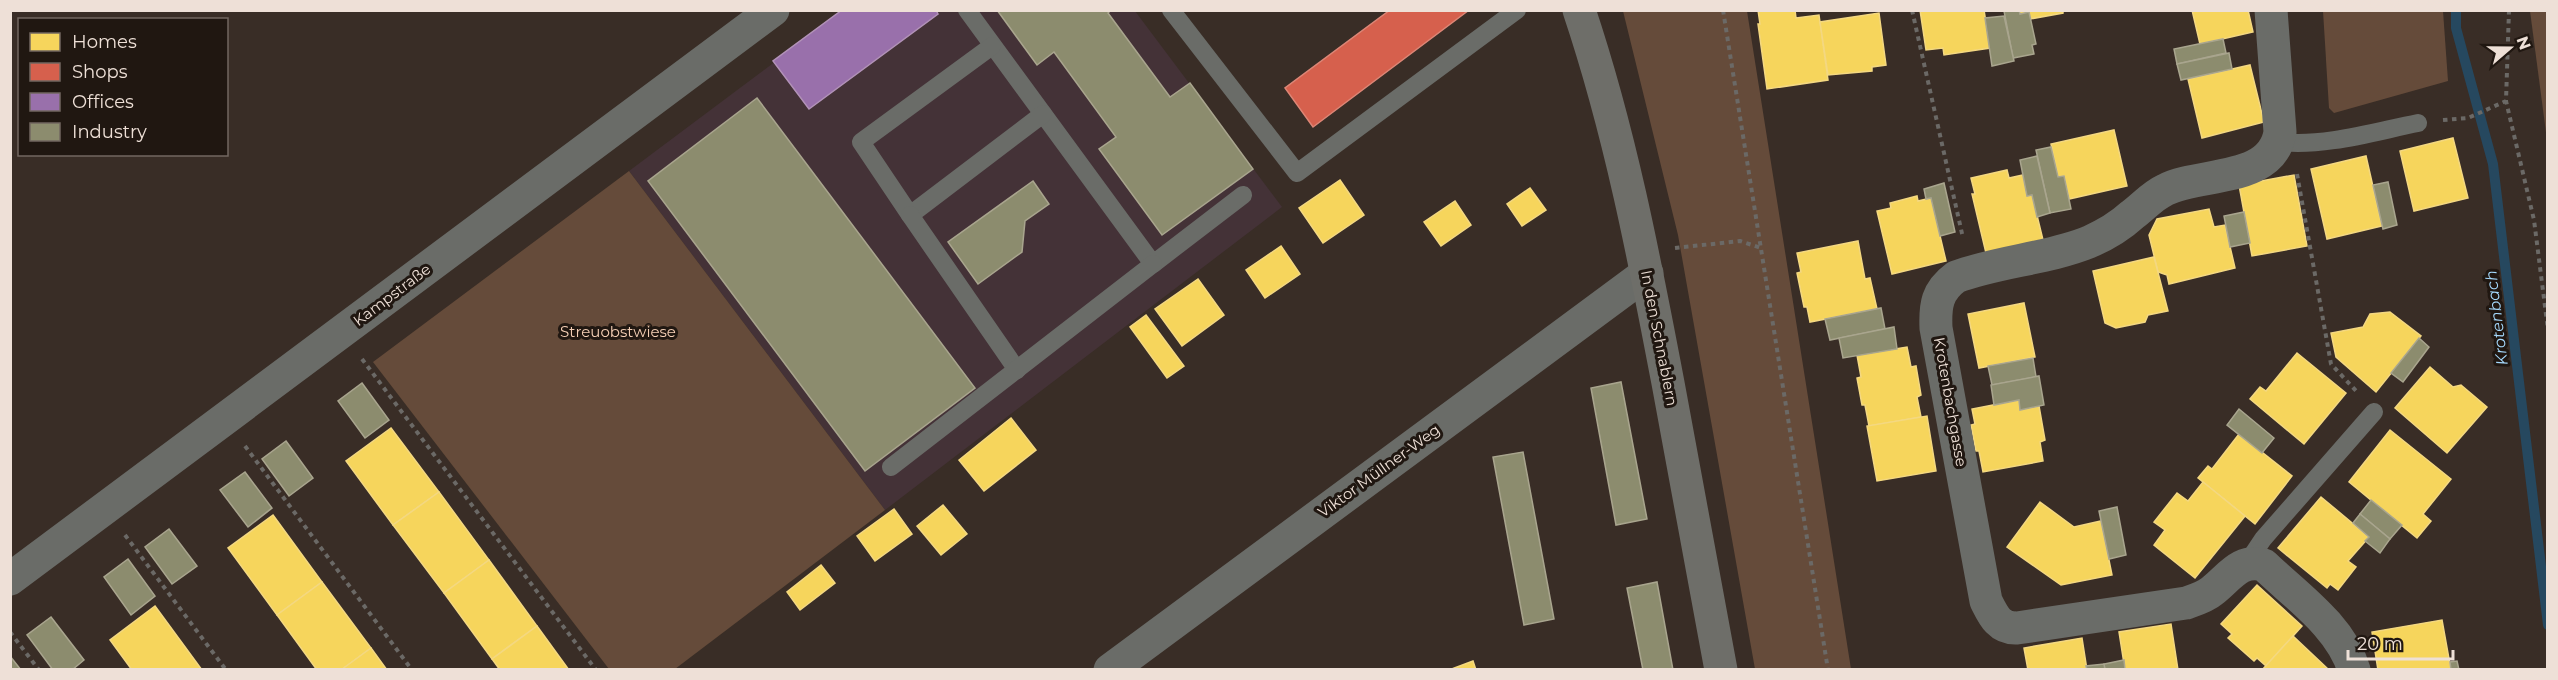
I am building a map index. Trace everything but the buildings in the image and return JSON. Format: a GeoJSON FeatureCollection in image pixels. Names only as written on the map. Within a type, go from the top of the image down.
{"type":"FeatureCollection","features":[{"type":"Feature","properties":{"kind":"street","name":"Kampstraße"},"geometry":{"type":"LineString","coordinates":[[10,579],[773,10]]}},
{"type":"Feature","properties":{"kind":"street","name":"In den Schnablern"},"geometry":{"type":"LineString","coordinates":[[1579,10],[1599,70],[1625,167],[1647,273],[1720,669]]}},
{"type":"Feature","properties":{"kind":"street"},"geometry":{"type":"LineString","coordinates":[[2271,10],[2280,115],[2285,143]]}},
{"type":"Feature","properties":{"kind":"street","name":"Krotenbachgasse"},"geometry":{"type":"LineString","coordinates":[[2247,563],[2239,567],[2211,592],[2186,603],[2017,628],[2002,625],[1986,601],[1936,319],[1937,298],[1945,285],[1956,277],[2088,242],[2109,232],[2165,190],[2257,165],[2285,143]]}},
{"type":"Feature","properties":{"kind":"street","name":"Viktor Müllner-Weg"},"geometry":{"type":"LineString","coordinates":[[1110,669],[1647,273]]}},
{"type":"Feature","properties":{"kind":"street"},"geometry":{"type":"LineString","coordinates":[[2247,563],[2264,565],[2328,626],[2342,644],[2354,669]]}},
{"type":"Feature","properties":{"kind":"lane"},"geometry":{"type":"LineString","coordinates":[[967,10],[1154,264]]}},
{"type":"Feature","properties":{"kind":"lane"},"geometry":{"type":"LineString","coordinates":[[1171,10],[1297,173],[1517,10]]}},
{"type":"Feature","properties":{"kind":"lane"},"geometry":{"type":"LineString","coordinates":[[992,46],[861,142],[1017,370]]}},
{"type":"Feature","properties":{"kind":"lane"},"geometry":{"type":"LineString","coordinates":[[910,215],[1043,114]]}},
{"type":"Feature","properties":{"kind":"lane"},"geometry":{"type":"LineString","coordinates":[[2285,143],[2322,142],[2418,123]]}},
{"type":"Feature","properties":{"kind":"lane"},"geometry":{"type":"LineString","coordinates":[[891,467],[1243,195]]}},
{"type":"Feature","properties":{"kind":"lane","name":"Krotenbachgasse"},"geometry":{"type":"LineString","coordinates":[[2247,563],[2263,538],[2374,412]]}},
{"type":"Feature","properties":{"kind":"path"},"geometry":{"type":"LineString","coordinates":[[1723,10],[1828,669]]}},
{"type":"Feature","properties":{"kind":"path"},"geometry":{"type":"LineString","coordinates":[[1912,10],[1970,272]]}},
{"type":"Feature","properties":{"kind":"path"},"geometry":{"type":"LineString","coordinates":[[2509,10],[2511,22],[2506,101],[2534,220],[2547,330]]}},
{"type":"Feature","properties":{"kind":"path"},"geometry":{"type":"LineString","coordinates":[[2468,118],[2506,101]]}},
{"type":"Feature","properties":{"kind":"path"},"geometry":{"type":"LineString","coordinates":[[2285,143],[2331,364],[2374,412]]}},
{"type":"Feature","properties":{"kind":"path"},"geometry":{"type":"LineString","coordinates":[[1647,273],[1676,247],[1740,241],[1761,248]]}},
{"type":"Feature","properties":{"kind":"path"},"geometry":{"type":"LineString","coordinates":[[341,332],[596,669]]}},
{"type":"Feature","properties":{"kind":"path"},"geometry":{"type":"LineString","coordinates":[[225,419],[412,669]]}},
{"type":"Feature","properties":{"kind":"path"},"geometry":{"type":"LineString","coordinates":[[105,508],[226,669]]}},
{"type":"Feature","properties":{"kind":"path"},"geometry":{"type":"LineString","coordinates":[[10,632],[39,669]]}},
{"type":"Feature","properties":{"kind":"shaded area"},"geometry":{"type":"Polygon","coordinates":[[[843,11],[1135,11],[1282,207],[885,510],[629,171],[843,11]]]}},
{"type":"Feature","properties":{"kind":"green space"},"geometry":{"type":"Polygon","coordinates":[[[1623,11],[1747,11],[1851,669],[1755,669],[1678,235],[1623,11]]]}},
{"type":"Feature","properties":{"kind":"green space"},"geometry":{"type":"Polygon","coordinates":[[[2323,11],[2443,11],[2448,81],[2334,113],[2329,108],[2323,11]]]}},
{"type":"Feature","properties":{"kind":"green space"},"geometry":{"type":"Polygon","coordinates":[[[2530,11],[2547,11],[2547,140],[2530,11]]]}},
{"type":"Feature","properties":{"kind":"green space","name":"Streuobstwiese"},"geometry":{"type":"Polygon","coordinates":[[[629,171],[885,510],[675,669],[609,669],[373,362],[629,171]]]}},
{"type":"Feature","properties":{"kind":"waterway","name":"Krotenbach"},"geometry":{"type":"LineString","coordinates":[[2456,10],[2456,28],[2493,164],[2548,625]]}}]}
